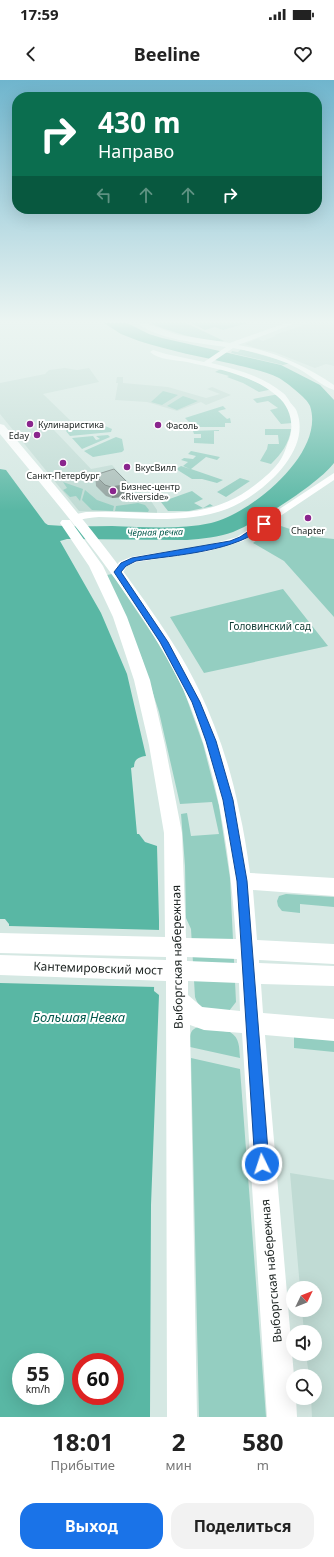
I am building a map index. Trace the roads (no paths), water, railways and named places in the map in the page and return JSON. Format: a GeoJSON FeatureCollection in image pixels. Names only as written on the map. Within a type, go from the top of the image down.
{"type":"FeatureCollection","features":[{"type":"Feature","properties":{"kind":"main road"},"geometry":{"type":"LineString","coordinates":[[0,427],[79,529]]}},
{"type":"Feature","properties":{"kind":"main road"},"geometry":{"type":"LineString","coordinates":[[0,443],[79,529]]}},
{"type":"Feature","properties":{"kind":"main road","name":"Выборгская набережная"},"geometry":{"type":"LineString","coordinates":[[79,529],[118,572],[164,642],[196,702],[211,741],[228,800],[242,881],[282,1417]]}},
{"type":"Feature","properties":{"kind":"main road","name":"Выборгская набережная"},"geometry":{"type":"LineString","coordinates":[[79,529],[120,617],[142,680],[158,745],[174,833],[178,999],[182,1417]]}},
{"type":"Feature","properties":{"kind":"main road"},"geometry":{"type":"LineString","coordinates":[[242,881],[334,887]]}},
{"type":"Feature","properties":{"kind":"main road","name":"Кантемировский мост"},"geometry":{"type":"LineString","coordinates":[[0,943],[267,950],[334,954]]}},
{"type":"Feature","properties":{"kind":"main road","name":"Кантемировский мост"},"geometry":{"type":"LineString","coordinates":[[0,965],[334,976]]}},
{"type":"Feature","properties":{"kind":"main road"},"geometry":{"type":"LineString","coordinates":[[178,999],[187,1011],[196,1017],[252,1024],[334,1030]]}},
{"type":"Feature","properties":{"kind":"street"},"geometry":{"type":"LineString","coordinates":[[79,529],[96,514],[181,516],[200,514],[226,507],[252,492],[275,473],[290,454],[300,436],[302,418],[300,410],[293,400],[274,385]]}},
{"type":"Feature","properties":{"kind":"street"},"geometry":{"type":"LineString","coordinates":[[118,572],[123,564],[135,560],[209,548],[240,539],[333,477]]}},
{"type":"Feature","properties":{"kind":"water"},"geometry":{"type":"Polygon","coordinates":[[[290,385],[320,385],[334,400],[334,463],[315,482],[287,502],[257,520],[228,534],[210,538],[187,540],[67,539],[60,541],[101,613],[127,674],[146,756],[137,759],[134,767],[131,768],[137,834],[139,834],[145,842],[157,846],[159,932],[155,935],[154,991],[159,995],[151,1205],[150,1417],[0,1417],[0,469],[6,470],[48,525],[162,528],[187,527],[211,523],[245,508],[281,479],[296,461],[307,443],[312,424],[310,406],[305,399],[290,385]]]}},
{"type":"Feature","properties":{"kind":"place","name":"Кулинаристика"},"geometry":{"type":"Point","coordinates":[30,424]}},
{"type":"Feature","properties":{"kind":"place","name":"Фасоль"},"geometry":{"type":"Point","coordinates":[158,425]}},
{"type":"Feature","properties":{"kind":"place","name":"Eday"},"geometry":{"type":"Point","coordinates":[37,435]}},
{"type":"Feature","properties":{"kind":"place","name":"Санкт-Петербург"},"geometry":{"type":"Point","coordinates":[63,463]}},
{"type":"Feature","properties":{"kind":"place","name":"ВкусВилл"},"geometry":{"type":"Point","coordinates":[127,467]}},
{"type":"Feature","properties":{"kind":"place","name":"Бизнес-центр «Riverside»"},"geometry":{"type":"Point","coordinates":[113,491]}},
{"type":"Feature","properties":{"kind":"place","name":"Chapter"},"geometry":{"type":"Point","coordinates":[308,518]}},
{"type":"Feature","properties":{"kind":"water label","name":"Чёрная речка"},"geometry":{"type":"Point","coordinates":[155,532]}},
{"type":"Feature","properties":{"kind":"water label","name":"Большая Невка"},"geometry":{"type":"Point","coordinates":[79,1017]}},
{"type":"Feature","properties":{"kind":"park label","name":"Головинский сад"},"geometry":{"type":"Point","coordinates":[270,626]}}]}
